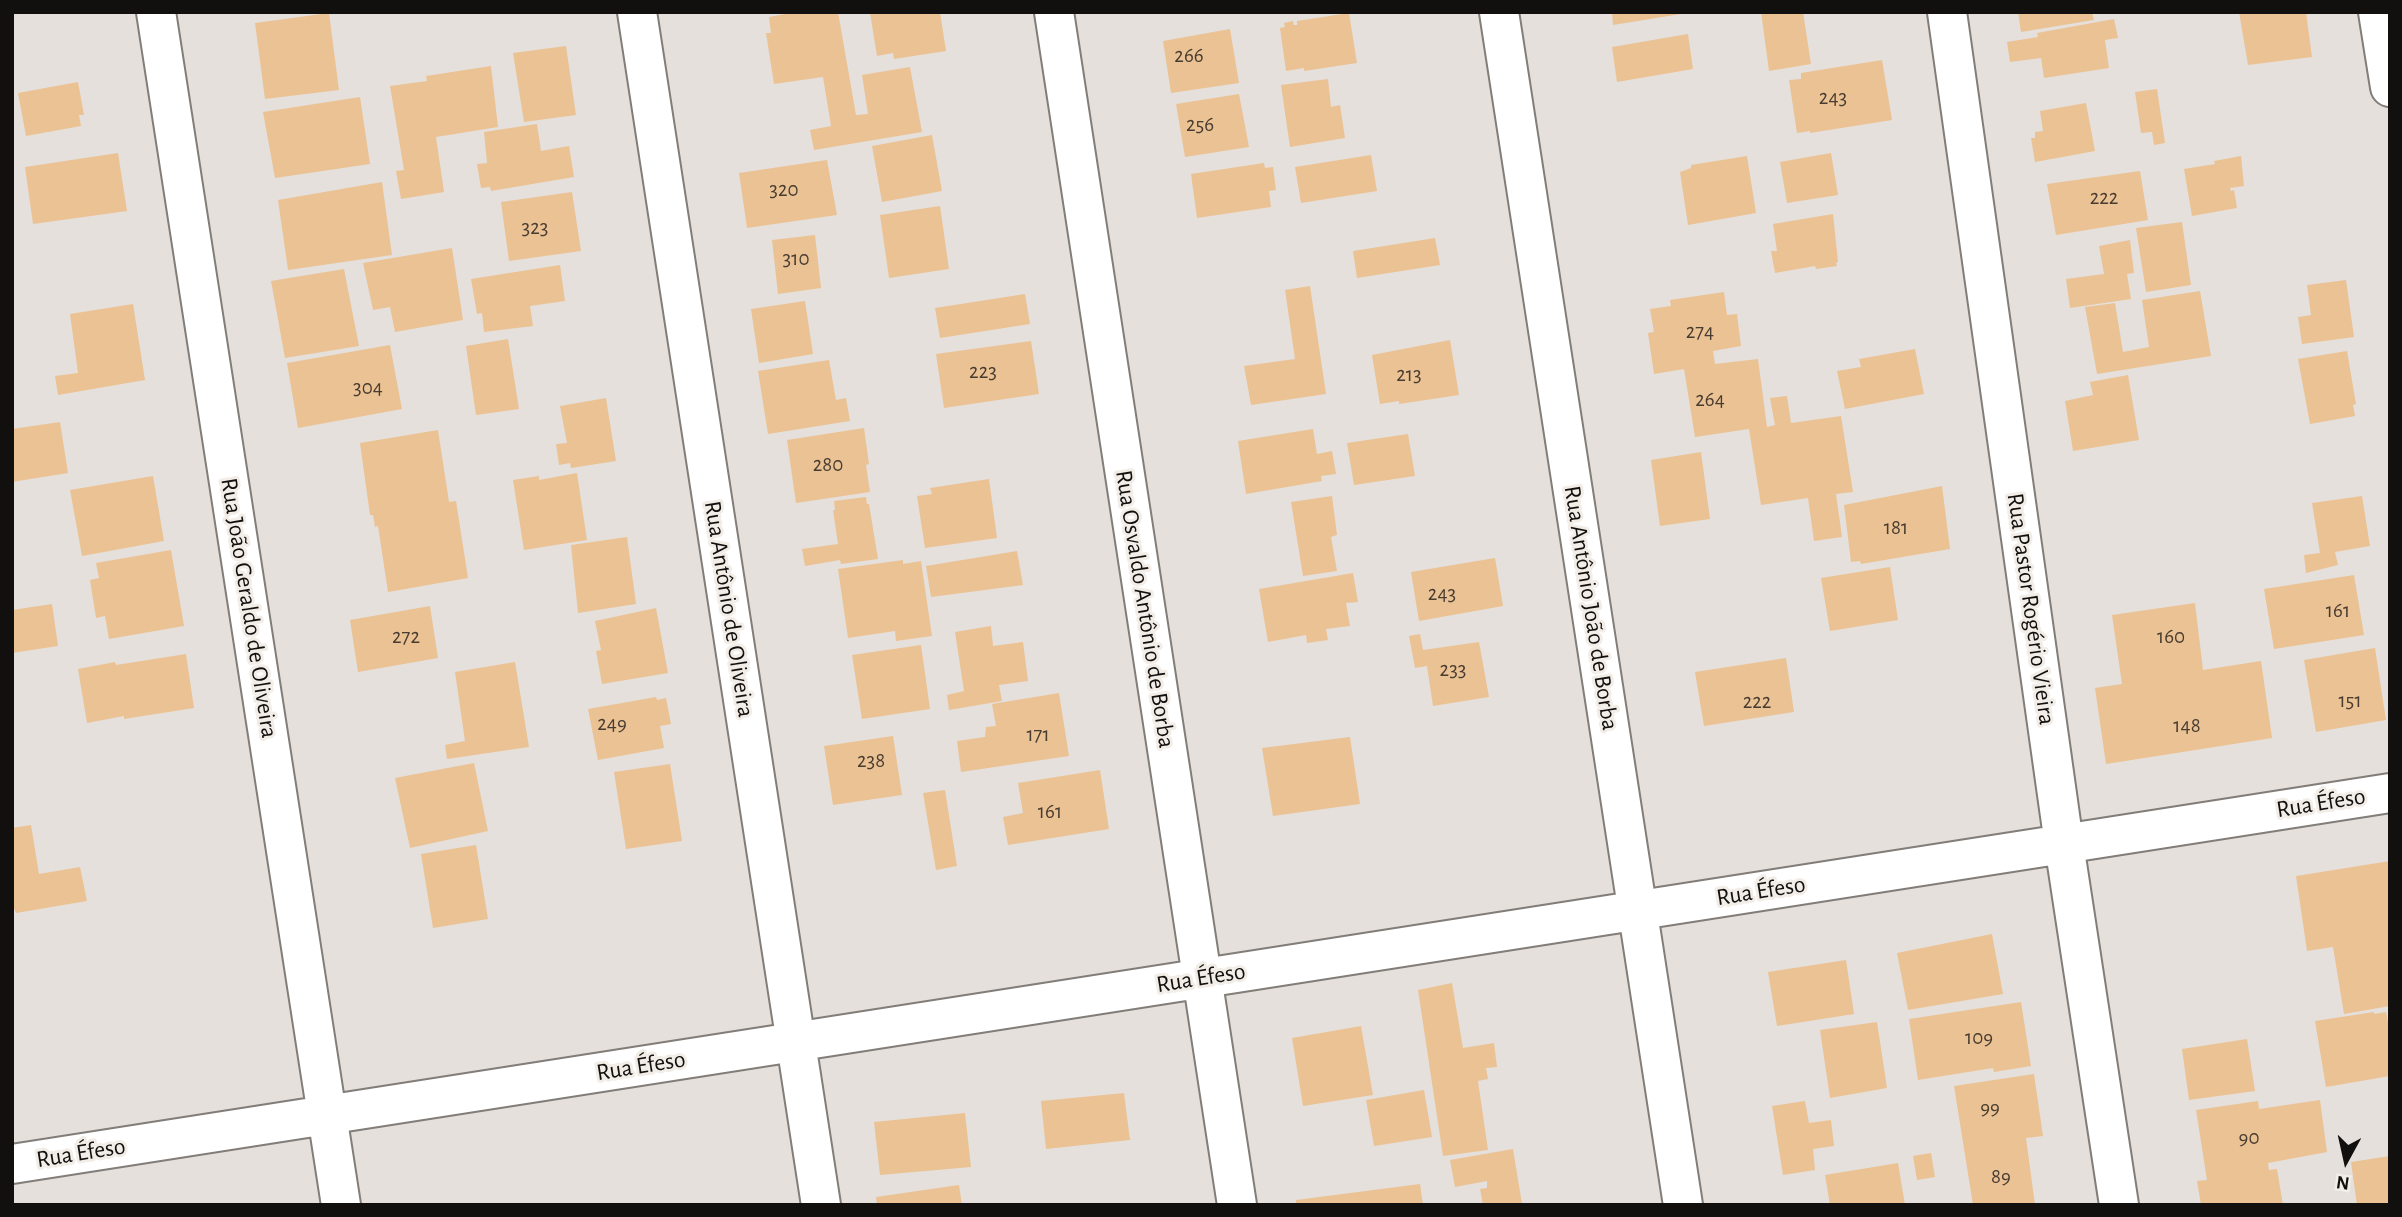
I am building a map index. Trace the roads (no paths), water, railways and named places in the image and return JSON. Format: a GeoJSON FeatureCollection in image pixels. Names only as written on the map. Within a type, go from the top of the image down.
{"type":"FeatureCollection","features":[{"type":"Feature","properties":{"kind":"street","name":"Rua João Geraldo de Oliveira"},"geometry":{"type":"LineString","coordinates":[[156,12],[341,1205]]}},
{"type":"Feature","properties":{"kind":"street","name":"Rua Antônio de Oliveira"},"geometry":{"type":"LineString","coordinates":[[637,12],[821,1205]]}},
{"type":"Feature","properties":{"kind":"street","name":"Rua Osvaldo Antônio de Borba"},"geometry":{"type":"LineString","coordinates":[[1054,12],[1237,1205]]}},
{"type":"Feature","properties":{"kind":"street","name":"Rua Antônio João de Borba"},"geometry":{"type":"LineString","coordinates":[[1499,12],[1683,1205]]}},
{"type":"Feature","properties":{"kind":"street","name":"Rua Pastor Rogério Vieira"},"geometry":{"type":"LineString","coordinates":[[1947,12],[2064,844],[2119,1205]]}},
{"type":"Feature","properties":{"kind":"street"},"geometry":{"type":"LineString","coordinates":[[2378,12],[2390,87]]}},
{"type":"Feature","properties":{"kind":"street","name":"Rua Éfeso"},"geometry":{"type":"LineString","coordinates":[[12,1164],[2390,793]]}}]}
